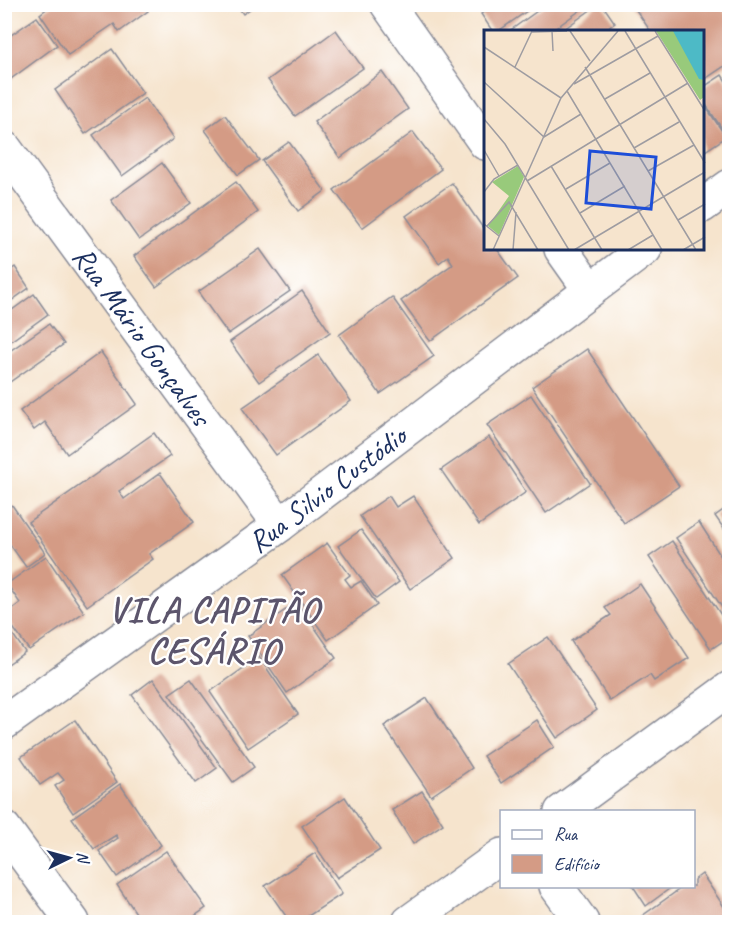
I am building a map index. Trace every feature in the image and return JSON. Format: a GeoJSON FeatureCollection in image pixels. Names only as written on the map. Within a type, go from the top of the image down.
{"type":"FeatureCollection","features":[{"type":"Feature","properties":{"kind":"street"},"geometry":{"type":"LineString","coordinates":[[387,4],[484,142]]}},
{"type":"Feature","properties":{"kind":"street","name":"Rua Mário Gonçalves"},"geometry":{"type":"LineString","coordinates":[[4,147],[280,525]]}},
{"type":"Feature","properties":{"kind":"street"},"geometry":{"type":"LineString","coordinates":[[704,205],[729,186]]}},
{"type":"Feature","properties":{"kind":"street"},"geometry":{"type":"LineString","coordinates":[[562,250],[590,290]]}},
{"type":"Feature","properties":{"kind":"street","name":"Rua Silvio Custódio"},"geometry":{"type":"LineString","coordinates":[[4,723],[280,525],[644,250]]}},
{"type":"Feature","properties":{"kind":"street"},"geometry":{"type":"LineString","coordinates":[[564,810],[729,688]]}},
{"type":"Feature","properties":{"kind":"street"},"geometry":{"type":"LineString","coordinates":[[4,828],[73,922]]}},
{"type":"Feature","properties":{"kind":"street"},"geometry":{"type":"LineString","coordinates":[[409,922],[500,856]]}},
{"type":"Feature","properties":{"kind":"street"},"geometry":{"type":"LineString","coordinates":[[557,888],[582,922]]}},
{"type":"Feature","properties":{"kind":"building"},"geometry":{"type":"Polygon","coordinates":[[[53,4],[144,4],[148,11],[119,32],[114,24],[68,55],[40,14],[53,4]]]}},
{"type":"Feature","properties":{"kind":"building"},"geometry":{"type":"Polygon","coordinates":[[[236,4],[257,4],[243,14],[236,4]]]}},
{"type":"Feature","properties":{"kind":"building"},"geometry":{"type":"Polygon","coordinates":[[[495,4],[537,4],[500,30],[492,30],[481,14],[495,4]]]}},
{"type":"Feature","properties":{"kind":"building"},"geometry":{"type":"Polygon","coordinates":[[[547,4],[589,4],[553,30],[511,30],[547,4]]]}},
{"type":"Feature","properties":{"kind":"building"},"geometry":{"type":"Polygon","coordinates":[[[599,4],[602,4],[615,23],[605,30],[563,30],[599,4]]]}},
{"type":"Feature","properties":{"kind":"building"},"geometry":{"type":"Polygon","coordinates":[[[632,4],[720,4],[729,19],[729,63],[704,80],[704,30],[650,30],[632,4]]]}},
{"type":"Feature","properties":{"kind":"building"},"geometry":{"type":"Polygon","coordinates":[[[37,17],[57,45],[8,81],[4,77],[4,40],[37,17]]]}},
{"type":"Feature","properties":{"kind":"building"},"geometry":{"type":"Polygon","coordinates":[[[336,30],[363,68],[295,116],[268,80],[336,30]]]}},
{"type":"Feature","properties":{"kind":"building"},"geometry":{"type":"Polygon","coordinates":[[[112,49],[143,93],[85,134],[55,90],[112,49]]]}},
{"type":"Feature","properties":{"kind":"building"},"geometry":{"type":"Polygon","coordinates":[[[382,72],[408,109],[340,158],[314,122],[382,72]]]}},
{"type":"Feature","properties":{"kind":"building"},"geometry":{"type":"Polygon","coordinates":[[[722,75],[729,86],[729,139],[704,102],[704,87],[722,75]]]}},
{"type":"Feature","properties":{"kind":"building"},"geometry":{"type":"Polygon","coordinates":[[[145,98],[173,139],[122,176],[93,135],[145,98]]]}},
{"type":"Feature","properties":{"kind":"building"},"geometry":{"type":"Polygon","coordinates":[[[704,104],[726,137],[704,152],[704,104]]]}},
{"type":"Feature","properties":{"kind":"building"},"geometry":{"type":"Polygon","coordinates":[[[225,115],[259,160],[238,175],[205,130],[225,115]]]}},
{"type":"Feature","properties":{"kind":"building"},"geometry":{"type":"Polygon","coordinates":[[[413,132],[441,169],[362,228],[334,190],[413,132]]]}},
{"type":"Feature","properties":{"kind":"building"},"geometry":{"type":"Polygon","coordinates":[[[289,142],[325,191],[298,211],[262,161],[289,142]]]}},
{"type":"Feature","properties":{"kind":"building"},"geometry":{"type":"Polygon","coordinates":[[[162,163],[191,203],[139,240],[111,200],[162,163]]]}},
{"type":"Feature","properties":{"kind":"building"},"geometry":{"type":"Polygon","coordinates":[[[236,182],[258,212],[156,287],[134,256],[236,182]]]}},
{"type":"Feature","properties":{"kind":"building"},"geometry":{"type":"Polygon","coordinates":[[[452,183],[484,230],[484,250],[498,250],[518,278],[430,341],[401,301],[453,264],[448,256],[439,263],[406,216],[452,183]]]}},
{"type":"Feature","properties":{"kind":"building"},"geometry":{"type":"Polygon","coordinates":[[[260,249],[290,291],[228,334],[198,292],[260,249]]]}},
{"type":"Feature","properties":{"kind":"building"},"geometry":{"type":"Polygon","coordinates":[[[15,267],[29,288],[4,306],[4,275],[15,267]]]}},
{"type":"Feature","properties":{"kind":"building"},"geometry":{"type":"Polygon","coordinates":[[[302,291],[330,332],[259,382],[230,342],[302,291]]]}},
{"type":"Feature","properties":{"kind":"building"},"geometry":{"type":"Polygon","coordinates":[[[34,294],[48,314],[4,346],[4,316],[34,294]]]}},
{"type":"Feature","properties":{"kind":"building"},"geometry":{"type":"Polygon","coordinates":[[[392,297],[434,356],[380,394],[339,335],[392,297]]]}},
{"type":"Feature","properties":{"kind":"building"},"geometry":{"type":"Polygon","coordinates":[[[49,324],[64,344],[4,386],[4,355],[49,324]]]}},
{"type":"Feature","properties":{"kind":"building"},"geometry":{"type":"Polygon","coordinates":[[[587,349],[679,486],[624,523],[532,387],[587,349]]]}},
{"type":"Feature","properties":{"kind":"building"},"geometry":{"type":"Polygon","coordinates":[[[101,352],[137,404],[67,454],[45,422],[34,430],[20,411],[101,352]]]}},
{"type":"Feature","properties":{"kind":"building"},"geometry":{"type":"Polygon","coordinates":[[[318,355],[351,401],[276,455],[242,408],[318,355]]]}},
{"type":"Feature","properties":{"kind":"building"},"geometry":{"type":"Polygon","coordinates":[[[531,395],[590,483],[546,513],[487,425],[531,395]]]}},
{"type":"Feature","properties":{"kind":"building"},"geometry":{"type":"Polygon","coordinates":[[[154,433],[170,456],[119,491],[124,499],[160,473],[194,522],[149,554],[153,559],[87,606],[28,522],[154,433]]]}},
{"type":"Feature","properties":{"kind":"building"},"geometry":{"type":"Polygon","coordinates":[[[489,437],[526,492],[479,525],[441,470],[489,437]]]}},
{"type":"Feature","properties":{"kind":"building"},"geometry":{"type":"Polygon","coordinates":[[[389,496],[396,507],[413,496],[455,558],[410,589],[360,516],[389,496]]]}},
{"type":"Feature","properties":{"kind":"building"},"geometry":{"type":"Polygon","coordinates":[[[12,505],[45,553],[26,567],[4,536],[4,511],[12,505]]]}},
{"type":"Feature","properties":{"kind":"building"},"geometry":{"type":"Polygon","coordinates":[[[729,506],[729,536],[715,516],[729,506]]]}},
{"type":"Feature","properties":{"kind":"building"},"geometry":{"type":"Polygon","coordinates":[[[699,522],[729,569],[729,618],[676,538],[699,522]]]}},
{"type":"Feature","properties":{"kind":"building"},"geometry":{"type":"Polygon","coordinates":[[[361,530],[399,582],[376,599],[338,546],[361,530]]]}},
{"type":"Feature","properties":{"kind":"building"},"geometry":{"type":"Polygon","coordinates":[[[672,541],[729,627],[729,637],[711,649],[649,557],[672,541]]]}},
{"type":"Feature","properties":{"kind":"building"},"geometry":{"type":"Polygon","coordinates":[[[327,543],[350,575],[345,579],[351,587],[361,581],[377,605],[328,640],[282,575],[327,543]]]}},
{"type":"Feature","properties":{"kind":"building"},"geometry":{"type":"Polygon","coordinates":[[[46,556],[84,612],[29,650],[4,615],[20,603],[7,584],[46,556]]]}},
{"type":"Feature","properties":{"kind":"building"},"geometry":{"type":"Polygon","coordinates":[[[640,584],[689,658],[654,681],[650,675],[610,701],[571,641],[611,615],[605,608],[640,584]]]}},
{"type":"Feature","properties":{"kind":"building"},"geometry":{"type":"Polygon","coordinates":[[[297,602],[336,658],[287,693],[248,636],[297,602]]]}},
{"type":"Feature","properties":{"kind":"building"},"geometry":{"type":"Polygon","coordinates":[[[5,623],[25,652],[5,666],[5,623]]]}},
{"type":"Feature","properties":{"kind":"building"},"geometry":{"type":"Polygon","coordinates":[[[548,637],[597,710],[557,738],[508,664],[548,637]]]}},
{"type":"Feature","properties":{"kind":"building"},"geometry":{"type":"Polygon","coordinates":[[[259,657],[298,714],[248,748],[210,692],[259,657]]]}},
{"type":"Feature","properties":{"kind":"building"},"geometry":{"type":"Polygon","coordinates":[[[153,679],[217,768],[196,783],[132,695],[153,679]]]}},
{"type":"Feature","properties":{"kind":"building"},"geometry":{"type":"Polygon","coordinates":[[[191,679],[254,767],[233,782],[169,694],[191,679]]]}},
{"type":"Feature","properties":{"kind":"building"},"geometry":{"type":"Polygon","coordinates":[[[427,698],[472,768],[431,796],[384,726],[427,698]]]}},
{"type":"Feature","properties":{"kind":"building"},"geometry":{"type":"Polygon","coordinates":[[[75,720],[117,782],[73,813],[55,786],[64,780],[58,773],[40,785],[21,757],[75,720]]]}},
{"type":"Feature","properties":{"kind":"building"},"geometry":{"type":"Polygon","coordinates":[[[537,720],[554,747],[501,783],[483,756],[537,720]]]}},
{"type":"Feature","properties":{"kind":"building"},"geometry":{"type":"Polygon","coordinates":[[[120,784],[161,845],[117,877],[99,851],[118,838],[116,835],[94,849],[72,818],[120,784]]]}},
{"type":"Feature","properties":{"kind":"building"},"geometry":{"type":"Polygon","coordinates":[[[422,791],[443,824],[413,844],[392,810],[422,791]]]}},
{"type":"Feature","properties":{"kind":"building"},"geometry":{"type":"Polygon","coordinates":[[[345,797],[380,850],[337,878],[302,826],[345,797]]]}},
{"type":"Feature","properties":{"kind":"building"},"geometry":{"type":"Polygon","coordinates":[[[166,851],[206,908],[186,922],[142,922],[117,885],[166,851]]]}},
{"type":"Feature","properties":{"kind":"building"},"geometry":{"type":"Polygon","coordinates":[[[315,853],[342,894],[299,922],[290,922],[265,886],[315,853]]]}},
{"type":"Feature","properties":{"kind":"building"},"geometry":{"type":"Polygon","coordinates":[[[702,874],[729,917],[722,922],[646,922],[642,916],[681,888],[695,888],[695,879],[702,874]]]}},
{"type":"Feature","properties":{"kind":"building"},"geometry":{"type":"Polygon","coordinates":[[[634,888],[670,888],[646,906],[634,888]]]}},
{"type":"Feature","properties":{"kind":"district","name":"VILA CAPITÃO CESÁRIO"},"geometry":{"type":"Point","coordinates":[214,630]}}]}
